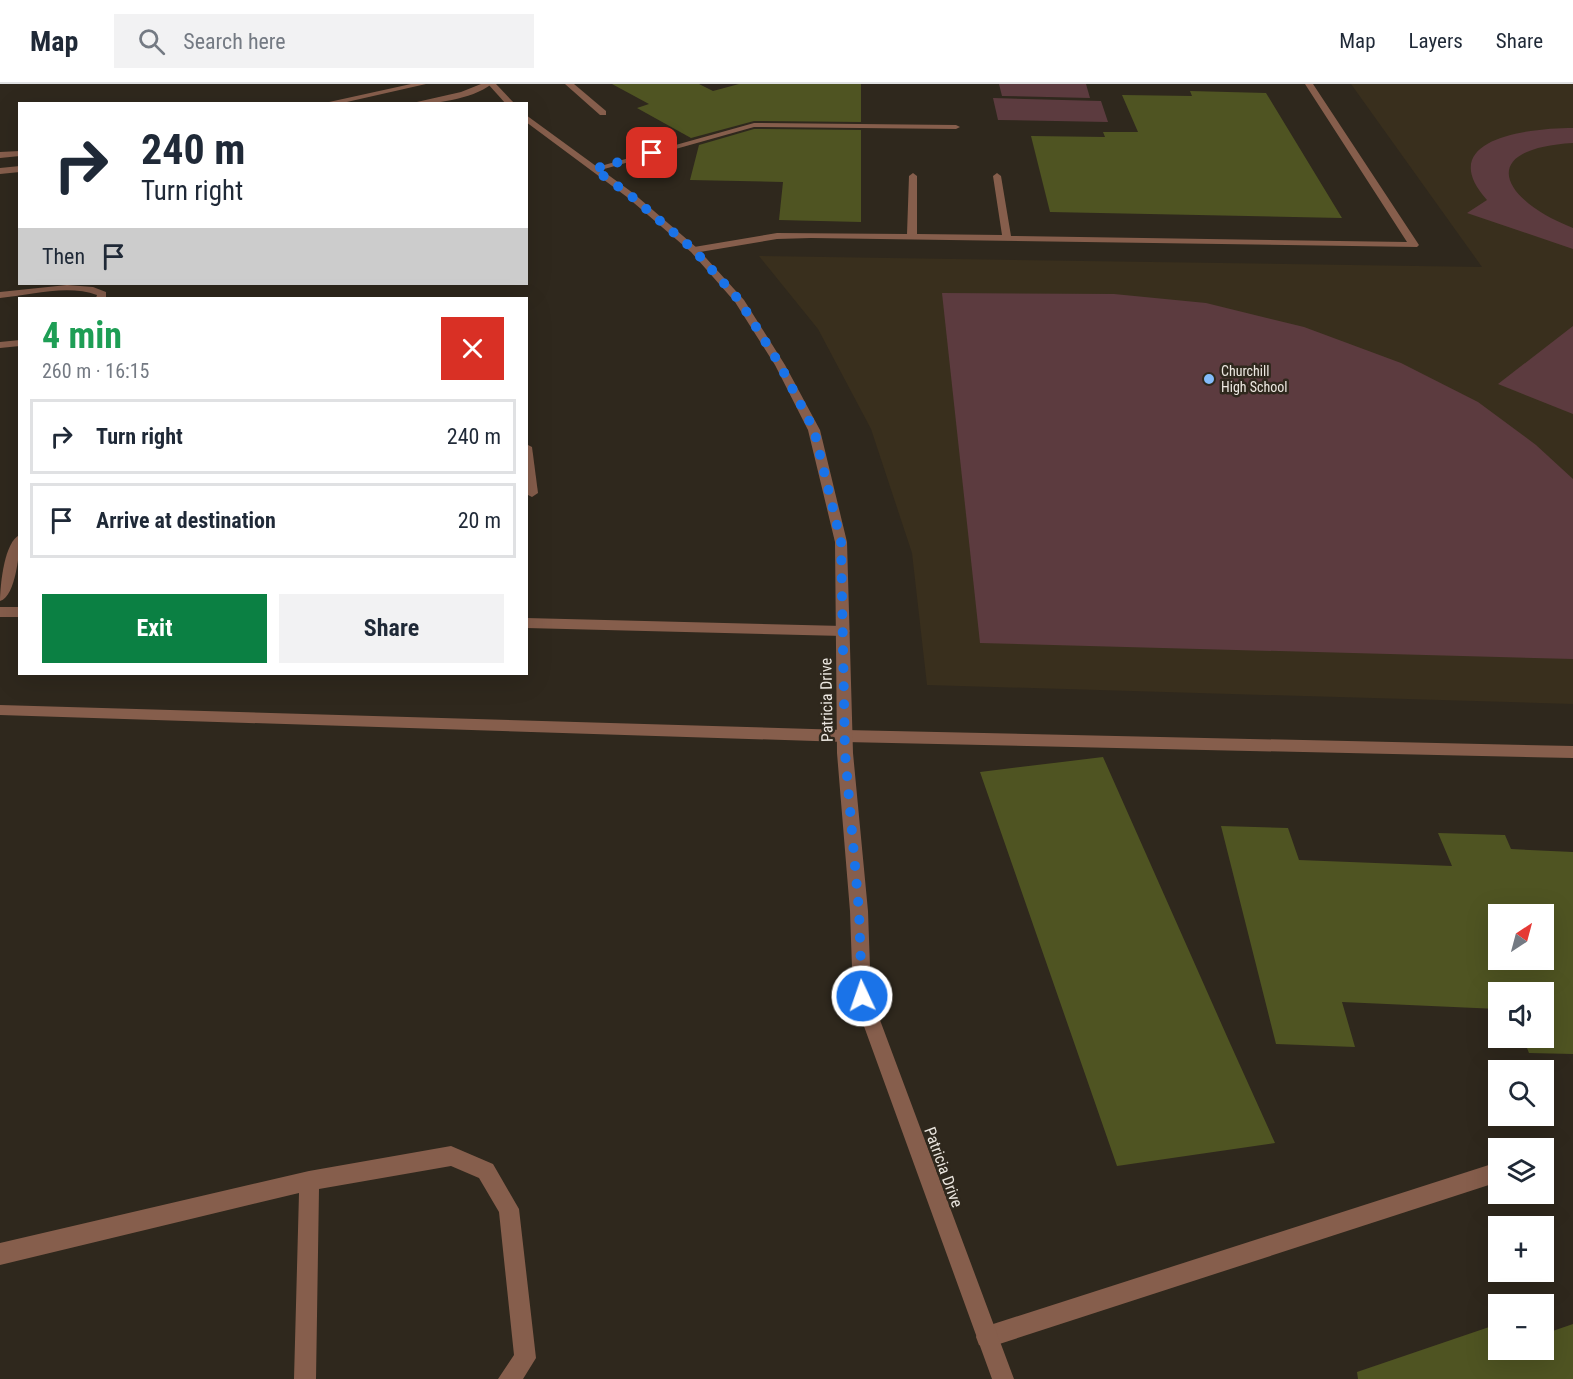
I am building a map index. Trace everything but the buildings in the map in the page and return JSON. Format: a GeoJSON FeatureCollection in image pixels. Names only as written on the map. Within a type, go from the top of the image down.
{"type":"FeatureCollection","features":[{"type":"Feature","properties":{"kind":"street"},"geometry":{"type":"LineString","coordinates":[[334,102],[422,84]]}},
{"type":"Feature","properties":{"kind":"street"},"geometry":{"type":"LineString","coordinates":[[422,102],[463,94],[490,84],[509,102]]}},
{"type":"Feature","properties":{"kind":"street"},"geometry":{"type":"LineString","coordinates":[[568,84],[603,112]]}},
{"type":"Feature","properties":{"kind":"street"},"geometry":{"type":"LineString","coordinates":[[694,250],[777,236],[912,236],[1414,245],[1309,84]]}},
{"type":"Feature","properties":{"kind":"street","name":"Patricia Drive"},"geometry":{"type":"LineString","coordinates":[[528,119],[630,195],[694,250],[739,300],[780,365],[814,430],[841,542],[845,736],[859,911],[862,996],[1003,1379]]}},
{"type":"Feature","properties":{"kind":"street"},"geometry":{"type":"LineString","coordinates":[[594,169],[754,125],[956,127]]}},
{"type":"Feature","properties":{"kind":"street"},"geometry":{"type":"LineString","coordinates":[[0,155],[18,153]]}},
{"type":"Feature","properties":{"kind":"street"},"geometry":{"type":"LineString","coordinates":[[0,171],[18,169]]}},
{"type":"Feature","properties":{"kind":"street"},"geometry":{"type":"LineString","coordinates":[[912,236],[913,176]]}},
{"type":"Feature","properties":{"kind":"street"},"geometry":{"type":"LineString","coordinates":[[997,176],[1007,238]]}},
{"type":"Feature","properties":{"kind":"street"},"geometry":{"type":"LineString","coordinates":[[0,296],[70,289],[96,290],[102,294],[101,297]]}},
{"type":"Feature","properties":{"kind":"street"},"geometry":{"type":"LineString","coordinates":[[0,345],[18,343]]}},
{"type":"Feature","properties":{"kind":"street"},"geometry":{"type":"LineString","coordinates":[[528,462],[532,493]]}},
{"type":"Feature","properties":{"kind":"street"},"geometry":{"type":"LineString","coordinates":[[0,597],[18,546]]}},
{"type":"Feature","properties":{"kind":"street"},"geometry":{"type":"LineString","coordinates":[[0,612],[18,612]]}},
{"type":"Feature","properties":{"kind":"street"},"geometry":{"type":"LineString","coordinates":[[528,623],[843,631]]}},
{"type":"Feature","properties":{"kind":"street"},"geometry":{"type":"LineString","coordinates":[[0,710],[845,736],[1456,747],[1573,752]]}},
{"type":"Feature","properties":{"kind":"street"},"geometry":{"type":"LineString","coordinates":[[0,1254],[309,1181],[451,1156],[486,1171],[509,1209],[525,1358],[509,1379]]}},
{"type":"Feature","properties":{"kind":"street"},"geometry":{"type":"LineString","coordinates":[[987,1337],[1488,1175]]}},
{"type":"Feature","properties":{"kind":"street"},"geometry":{"type":"LineString","coordinates":[[305,1379],[309,1181]]}},
{"type":"Feature","properties":{"kind":"shaded area"},"geometry":{"type":"Polygon","coordinates":[[[999,84],[1086,84],[1090,98],[1002,96],[999,84]]]}},
{"type":"Feature","properties":{"kind":"shaded area","name":"Churchill High School"},"geometry":{"type":"Polygon","coordinates":[[[1351,84],[1573,84],[1573,704],[927,685],[912,553],[871,429],[818,329],[759,256],[1482,267],[1351,84]]]}},
{"type":"Feature","properties":{"kind":"shaded area"},"geometry":{"type":"Polygon","coordinates":[[[993,98],[1101,101],[1108,122],[998,120],[993,98]]]}},
{"type":"Feature","properties":{"kind":"shaded area"},"geometry":{"type":"Polygon","coordinates":[[[1573,128],[1573,143],[1541,147],[1521,155],[1511,165],[1509,178],[1516,191],[1529,204],[1549,217],[1573,228],[1573,249],[1467,213],[1487,200],[1473,179],[1471,163],[1479,150],[1513,134],[1573,128]]]}},
{"type":"Feature","properties":{"kind":"shaded area"},"geometry":{"type":"Polygon","coordinates":[[[942,293],[1114,294],[1206,303],[1304,327],[1401,363],[1478,402],[1536,445],[1573,479],[1573,659],[980,643],[942,293]]]}},
{"type":"Feature","properties":{"kind":"shaded area"},"geometry":{"type":"Polygon","coordinates":[[[1573,326],[1573,414],[1498,384],[1573,326]]]}},
{"type":"Feature","properties":{"kind":"place","name":"Churchill High School"},"geometry":{"type":"Point","coordinates":[1209,379]}},
{"type":"Feature","properties":{"kind":"route"},"geometry":{"type":"LineString","coordinates":[[652,153],[594,169],[630,195],[694,250],[739,300],[780,365],[814,430],[841,542],[845,753],[859,911],[862,996]]}}]}
